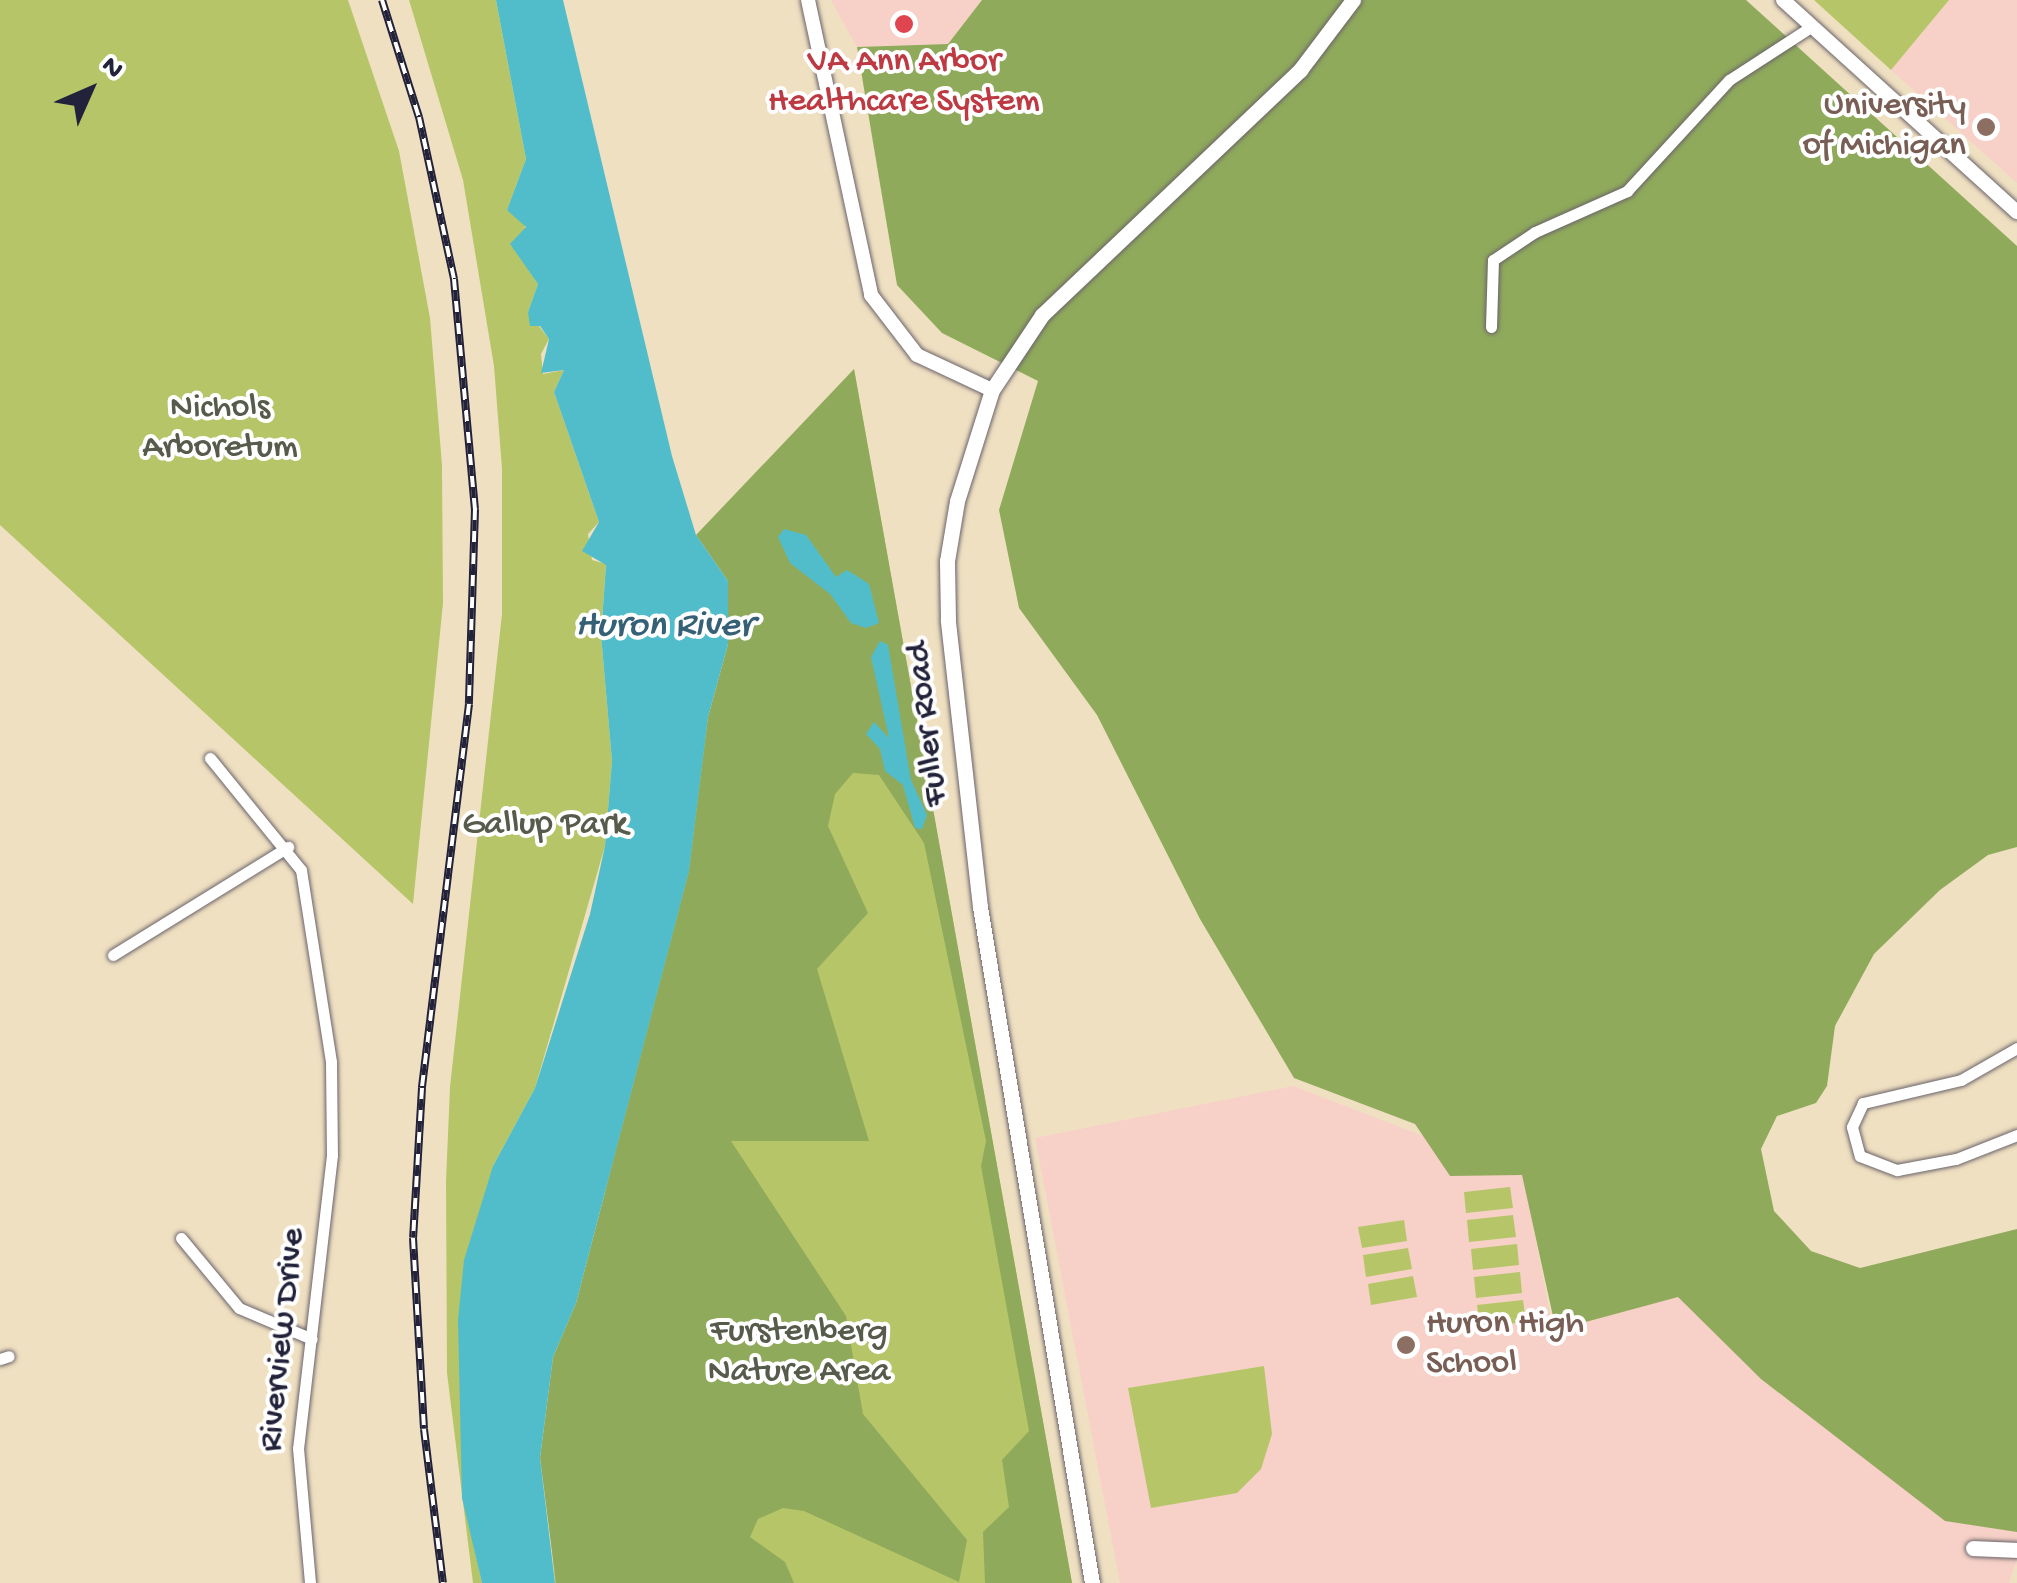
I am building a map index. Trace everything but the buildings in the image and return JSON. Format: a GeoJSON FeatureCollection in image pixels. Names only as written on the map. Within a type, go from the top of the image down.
{"type":"FeatureCollection","features":[{"type":"Feature","properties":{"kind":"main road","name":"Fuller Road"},"geometry":{"type":"LineString","coordinates":[[1092,1583],[994,1018],[948,620],[957,502],[992,390],[1042,315],[1084,268],[1300,70],[1354,0]]}},
{"type":"Feature","properties":{"kind":"main road"},"geometry":{"type":"LineString","coordinates":[[1973,1548],[2017,1550]]}},
{"type":"Feature","properties":{"kind":"street"},"geometry":{"type":"LineString","coordinates":[[808,0],[871,295],[917,355],[992,390]]}},
{"type":"Feature","properties":{"kind":"street"},"geometry":{"type":"LineString","coordinates":[[1783,0],[2017,212]]}},
{"type":"Feature","properties":{"kind":"street"},"geometry":{"type":"LineString","coordinates":[[1491,327],[1493,260],[1535,232],[1627,191],[1729,80],[1812,26]]}},
{"type":"Feature","properties":{"kind":"street","name":"Riverview Drive"},"geometry":{"type":"LineString","coordinates":[[210,758],[288,847],[306,890],[332,1102],[312,1338],[298,1448],[310,1583]]}},
{"type":"Feature","properties":{"kind":"street"},"geometry":{"type":"LineString","coordinates":[[113,955],[288,847]]}},
{"type":"Feature","properties":{"kind":"street"},"geometry":{"type":"LineString","coordinates":[[2017,1048],[1961,1080],[1863,1104],[1852,1127],[1860,1156],[1896,1170],[1956,1159],[2017,1134]]}},
{"type":"Feature","properties":{"kind":"street"},"geometry":{"type":"LineString","coordinates":[[181,1238],[238,1308],[312,1338]]}},
{"type":"Feature","properties":{"kind":"shaded area","name":"VA Ann Arbor Healthcare System"},"geometry":{"type":"Polygon","coordinates":[[[831,0],[982,0],[948,44],[857,47],[831,0]]]}},
{"type":"Feature","properties":{"kind":"shaded area","name":"University of Michigan"},"geometry":{"type":"Polygon","coordinates":[[[1949,0],[2017,0],[2017,183],[1891,70],[1949,0]]]}},
{"type":"Feature","properties":{"kind":"shaded area","name":"Huron High School"},"geometry":{"type":"Polygon","coordinates":[[[1293,1086],[1523,1174],[1551,1319],[1680,1288],[2017,1485],[2017,1559],[2009,1583],[1120,1583],[1035,1138],[1293,1086]]]}},
{"type":"Feature","properties":{"kind":"green space","name":"Nichols Arboretum"},"geometry":{"type":"Polygon","coordinates":[[[0,0],[348,0],[399,151],[430,318],[442,465],[443,603],[413,904],[0,525],[0,0]]]}},
{"type":"Feature","properties":{"kind":"green space","name":"Gallup Park"},"geometry":{"type":"Polygon","coordinates":[[[409,0],[496,0],[526,159],[507,210],[525,221],[524,263],[538,284],[528,312],[549,339],[541,354],[543,374],[564,370],[554,392],[599,522],[588,534],[592,560],[606,564],[601,635],[612,761],[605,846],[535,1088],[493,1166],[473,1543],[482,1583],[473,1583],[447,1373],[446,1181],[450,1087],[502,614],[502,469],[494,366],[463,180],[409,0]]]}},
{"type":"Feature","properties":{"kind":"green space"},"geometry":{"type":"Polygon","coordinates":[[[982,0],[1746,0],[2017,246],[2017,847],[1988,855],[1940,890],[1874,954],[1835,1026],[1827,1086],[1816,1103],[1777,1116],[1761,1149],[1774,1211],[1811,1251],[1860,1268],[2017,1229],[2017,1532],[1945,1521],[1761,1379],[1678,1297],[1556,1330],[1522,1175],[1450,1176],[1415,1124],[1294,1078],[1200,919],[1097,715],[1019,608],[999,510],[1038,381],[942,333],[897,285],[857,47],[948,44],[982,0]]]}},
{"type":"Feature","properties":{"kind":"green space"},"geometry":{"type":"Polygon","coordinates":[[[1814,0],[1949,0],[1891,70],[1814,0]]]}},
{"type":"Feature","properties":{"kind":"green space","name":"Furstenberg Nature Area"},"geometry":{"type":"Polygon","coordinates":[[[854,369],[1072,1583],[555,1583],[551,1540],[606,1188],[698,789],[708,717],[854,369]]]}},
{"type":"Feature","properties":{"kind":"green space","name":"Furstenberg Nature Area"},"geometry":{"type":"Polygon","coordinates":[[[854,369],[1072,1583],[985,1583],[983,1532],[1009,1507],[1002,1460],[1029,1431],[981,1166],[986,1141],[924,843],[879,775],[853,773],[835,794],[828,826],[868,913],[817,969],[869,1141],[731,1141],[846,1316],[863,1414],[967,1540],[959,1582],[804,1511],[783,1508],[758,1519],[750,1537],[785,1562],[794,1583],[556,1583],[540,1458],[553,1357],[576,1303],[689,871],[708,717],[728,644],[728,581],[696,535],[854,369]]]}},
{"type":"Feature","properties":{"kind":"green space"},"geometry":{"type":"Polygon","coordinates":[[[1510,1187],[1513,1208],[1466,1213],[1464,1192],[1510,1187]]]}},
{"type":"Feature","properties":{"kind":"green space"},"geometry":{"type":"Polygon","coordinates":[[[1513,1215],[1516,1237],[1469,1242],[1467,1220],[1513,1215]]]}},
{"type":"Feature","properties":{"kind":"green space"},"geometry":{"type":"Polygon","coordinates":[[[1404,1220],[1407,1241],[1362,1248],[1358,1227],[1404,1220]]]}},
{"type":"Feature","properties":{"kind":"green space"},"geometry":{"type":"Polygon","coordinates":[[[1517,1244],[1519,1265],[1473,1270],[1471,1249],[1517,1244]]]}},
{"type":"Feature","properties":{"kind":"green space"},"geometry":{"type":"Polygon","coordinates":[[[1408,1248],[1412,1269],[1366,1277],[1363,1255],[1408,1248]]]}},
{"type":"Feature","properties":{"kind":"green space"},"geometry":{"type":"Polygon","coordinates":[[[1520,1272],[1522,1293],[1476,1298],[1474,1277],[1520,1272]]]}},
{"type":"Feature","properties":{"kind":"green space"},"geometry":{"type":"Polygon","coordinates":[[[1413,1276],[1417,1297],[1371,1305],[1368,1284],[1413,1276]]]}},
{"type":"Feature","properties":{"kind":"green space"},"geometry":{"type":"Polygon","coordinates":[[[1523,1300],[1526,1322],[1480,1327],[1477,1305],[1523,1300]]]}},
{"type":"Feature","properties":{"kind":"green space"},"geometry":{"type":"Polygon","coordinates":[[[1264,1366],[1272,1434],[1261,1469],[1237,1493],[1151,1508],[1128,1388],[1264,1366]]]}},
{"type":"Feature","properties":{"kind":"water","name":"Huron River"},"geometry":{"type":"Polygon","coordinates":[[[496,0],[563,0],[672,456],[696,535],[728,581],[728,644],[708,717],[689,871],[576,1303],[553,1357],[540,1458],[555,1583],[482,1583],[462,1498],[458,1320],[464,1260],[493,1166],[535,1088],[590,914],[605,846],[612,761],[601,635],[606,565],[582,551],[599,522],[554,392],[564,370],[541,373],[549,339],[540,326],[530,326],[528,312],[538,284],[510,244],[526,227],[507,210],[526,159],[496,0]]]}},
{"type":"Feature","properties":{"kind":"water"},"geometry":{"type":"Polygon","coordinates":[[[784,529],[806,535],[836,577],[847,570],[869,584],[879,623],[866,628],[851,623],[830,594],[790,563],[778,537],[784,529]]]}},
{"type":"Feature","properties":{"kind":"water"},"geometry":{"type":"Polygon","coordinates":[[[880,641],[888,645],[911,780],[927,815],[922,829],[915,828],[903,785],[885,771],[880,749],[866,734],[874,722],[889,738],[871,657],[880,641]]]}},
{"type":"Feature","properties":{"kind":"railway"},"geometry":{"type":"LineString","coordinates":[[382,0],[419,117],[454,279],[475,509],[469,704],[422,1088],[413,1238],[424,1429],[443,1583]]}},
{"type":"Feature","properties":{"kind":"place","name":"VA Ann Arbor Healthcare System"},"geometry":{"type":"Point","coordinates":[904,24]}},
{"type":"Feature","properties":{"kind":"place","name":"University of Michigan"},"geometry":{"type":"Point","coordinates":[1986,127]}},
{"type":"Feature","properties":{"kind":"place","name":"Huron High School"},"geometry":{"type":"Point","coordinates":[1406,1345]}}]}
